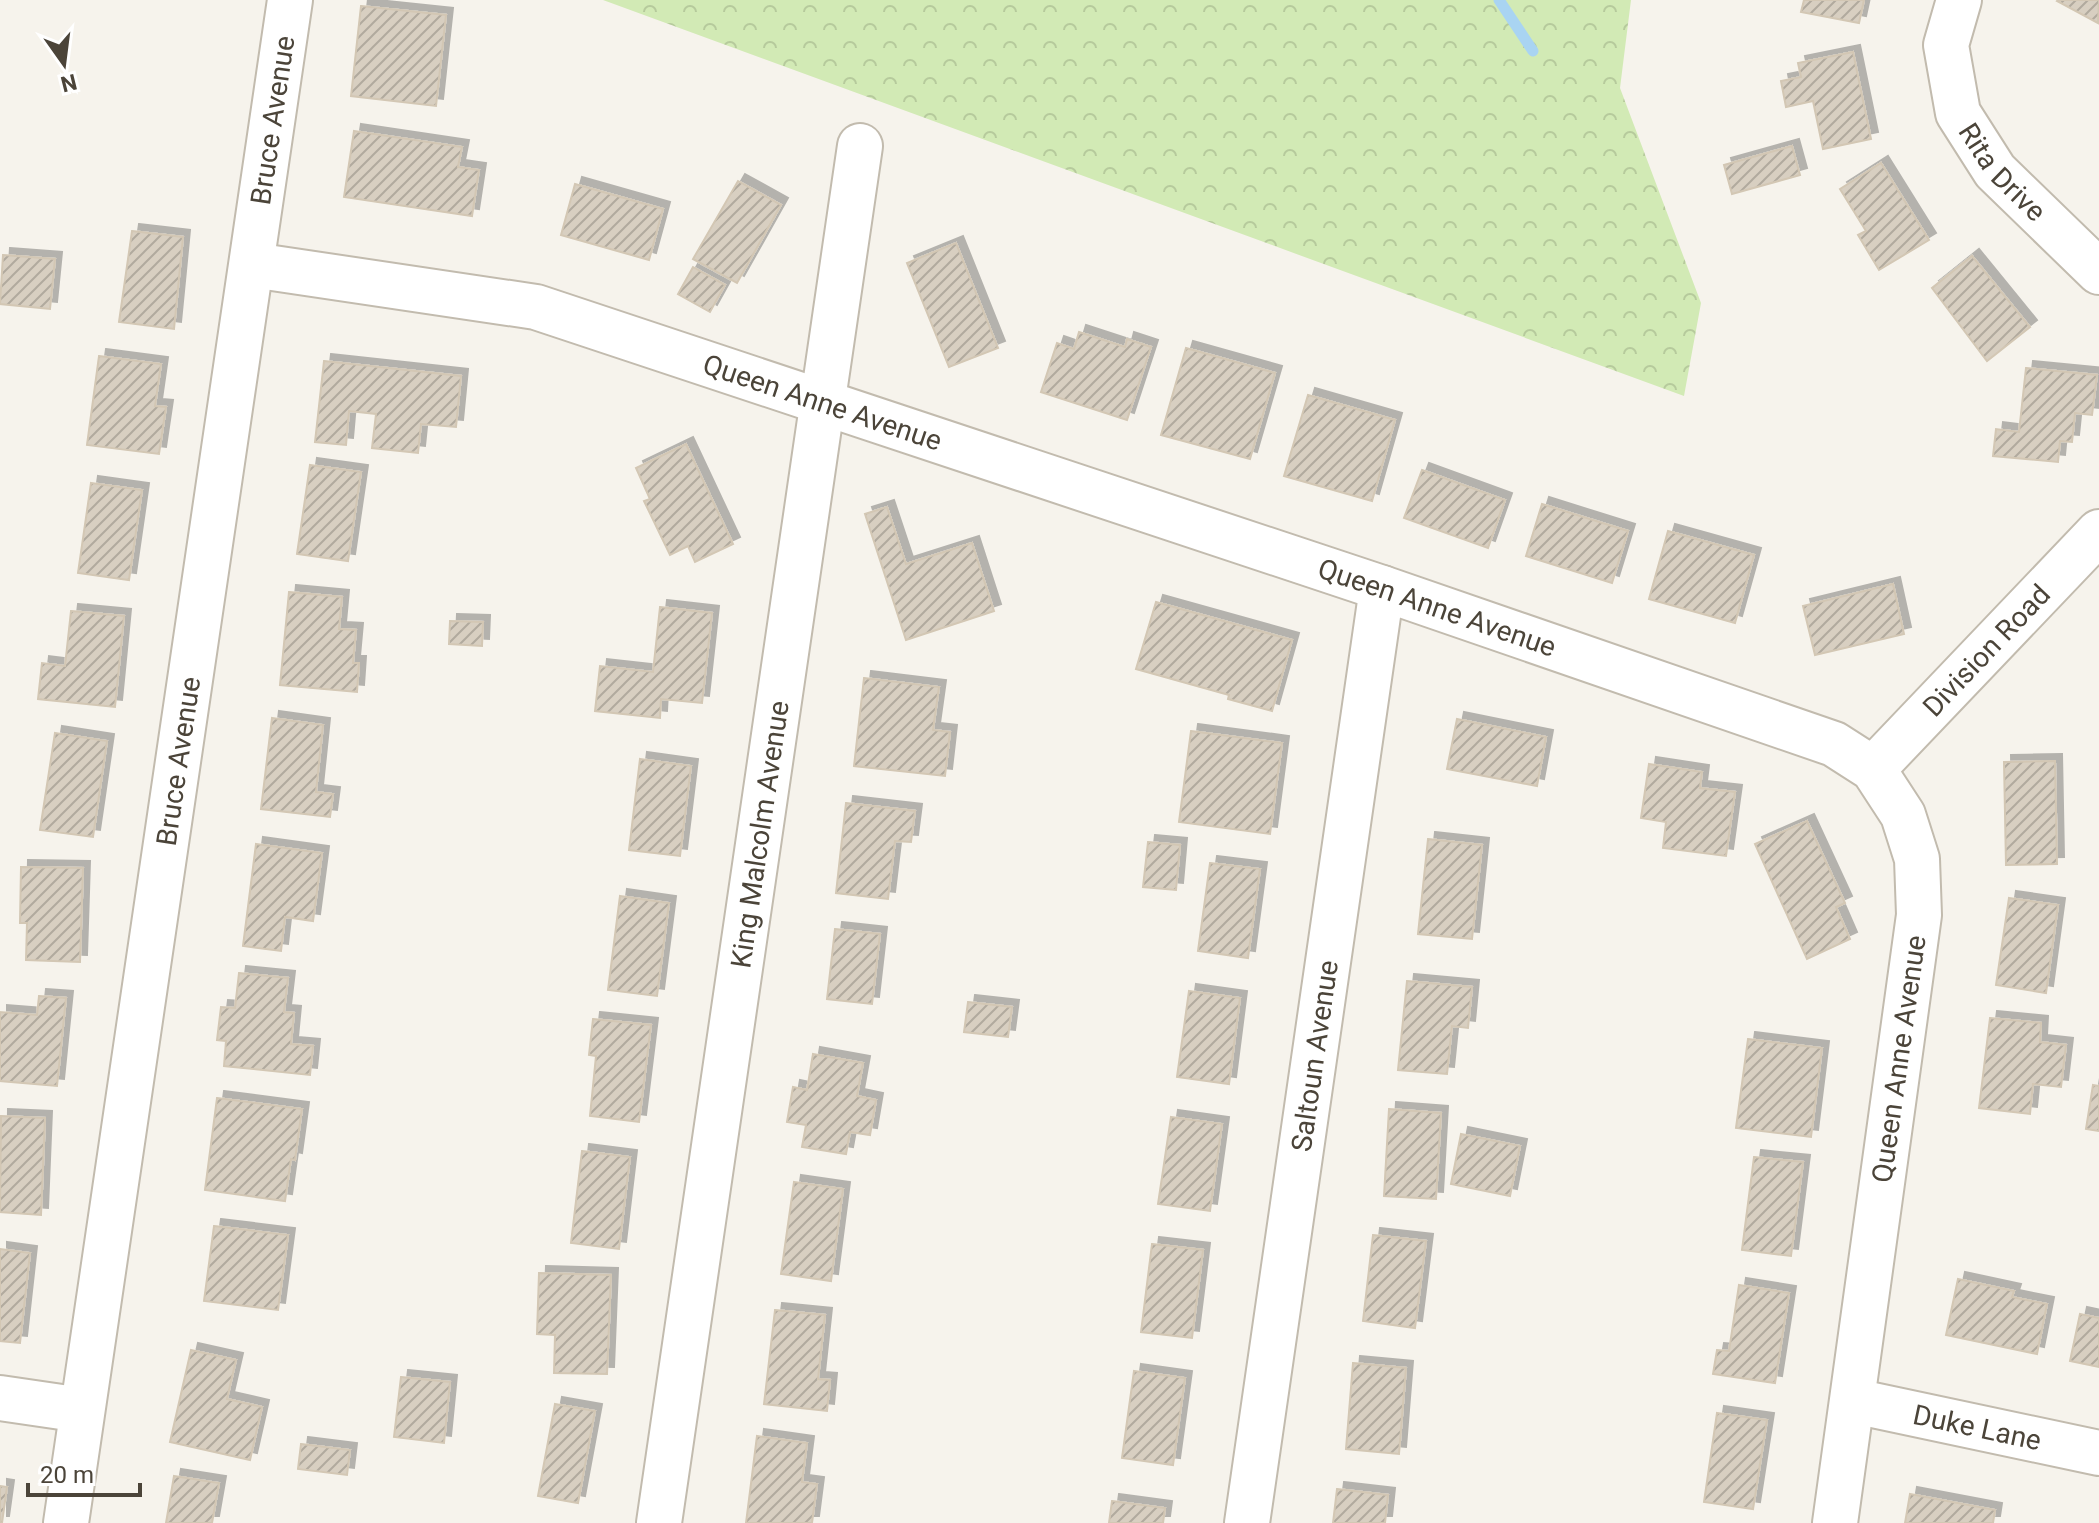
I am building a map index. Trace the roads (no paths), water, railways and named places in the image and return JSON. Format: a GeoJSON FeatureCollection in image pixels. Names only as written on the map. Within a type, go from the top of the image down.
{"type":"FeatureCollection","features":[{"type":"Feature","properties":{"kind":"street","name":"Bruce Avenue"},"geometry":{"type":"LineString","coordinates":[[66,1523],[290,0]]}},
{"type":"Feature","properties":{"kind":"street","name":"Rita Drive"},"geometry":{"type":"LineString","coordinates":[[1959,0],[1946,45],[1958,113],[1995,171],[2099,272]]}},
{"type":"Feature","properties":{"kind":"street","name":"King Malcolm Avenue"},"geometry":{"type":"LineString","coordinates":[[659,1523],[860,146]]}},
{"type":"Feature","properties":{"kind":"street","name":"Queen Anne Avenue"},"geometry":{"type":"LineString","coordinates":[[253,265],[536,307],[1382,588],[1834,744],[1873,769],[1903,815],[1917,859],[1919,915],[1835,1523]]}},
{"type":"Feature","properties":{"kind":"street","name":"Division Road"},"geometry":{"type":"LineString","coordinates":[[1873,769],[2099,532]]}},
{"type":"Feature","properties":{"kind":"street","name":"Saltoun Avenue"},"geometry":{"type":"LineString","coordinates":[[1247,1523],[1382,588]]}},
{"type":"Feature","properties":{"kind":"street"},"geometry":{"type":"LineString","coordinates":[[0,1398],[82,1410]]}},
{"type":"Feature","properties":{"kind":"street","name":"Duke Lane"},"geometry":{"type":"LineString","coordinates":[[1854,1401],[2099,1453]]}},
{"type":"Feature","properties":{"kind":"waterway"},"geometry":{"type":"LineString","coordinates":[[1499,0],[1533,51]]}}]}
